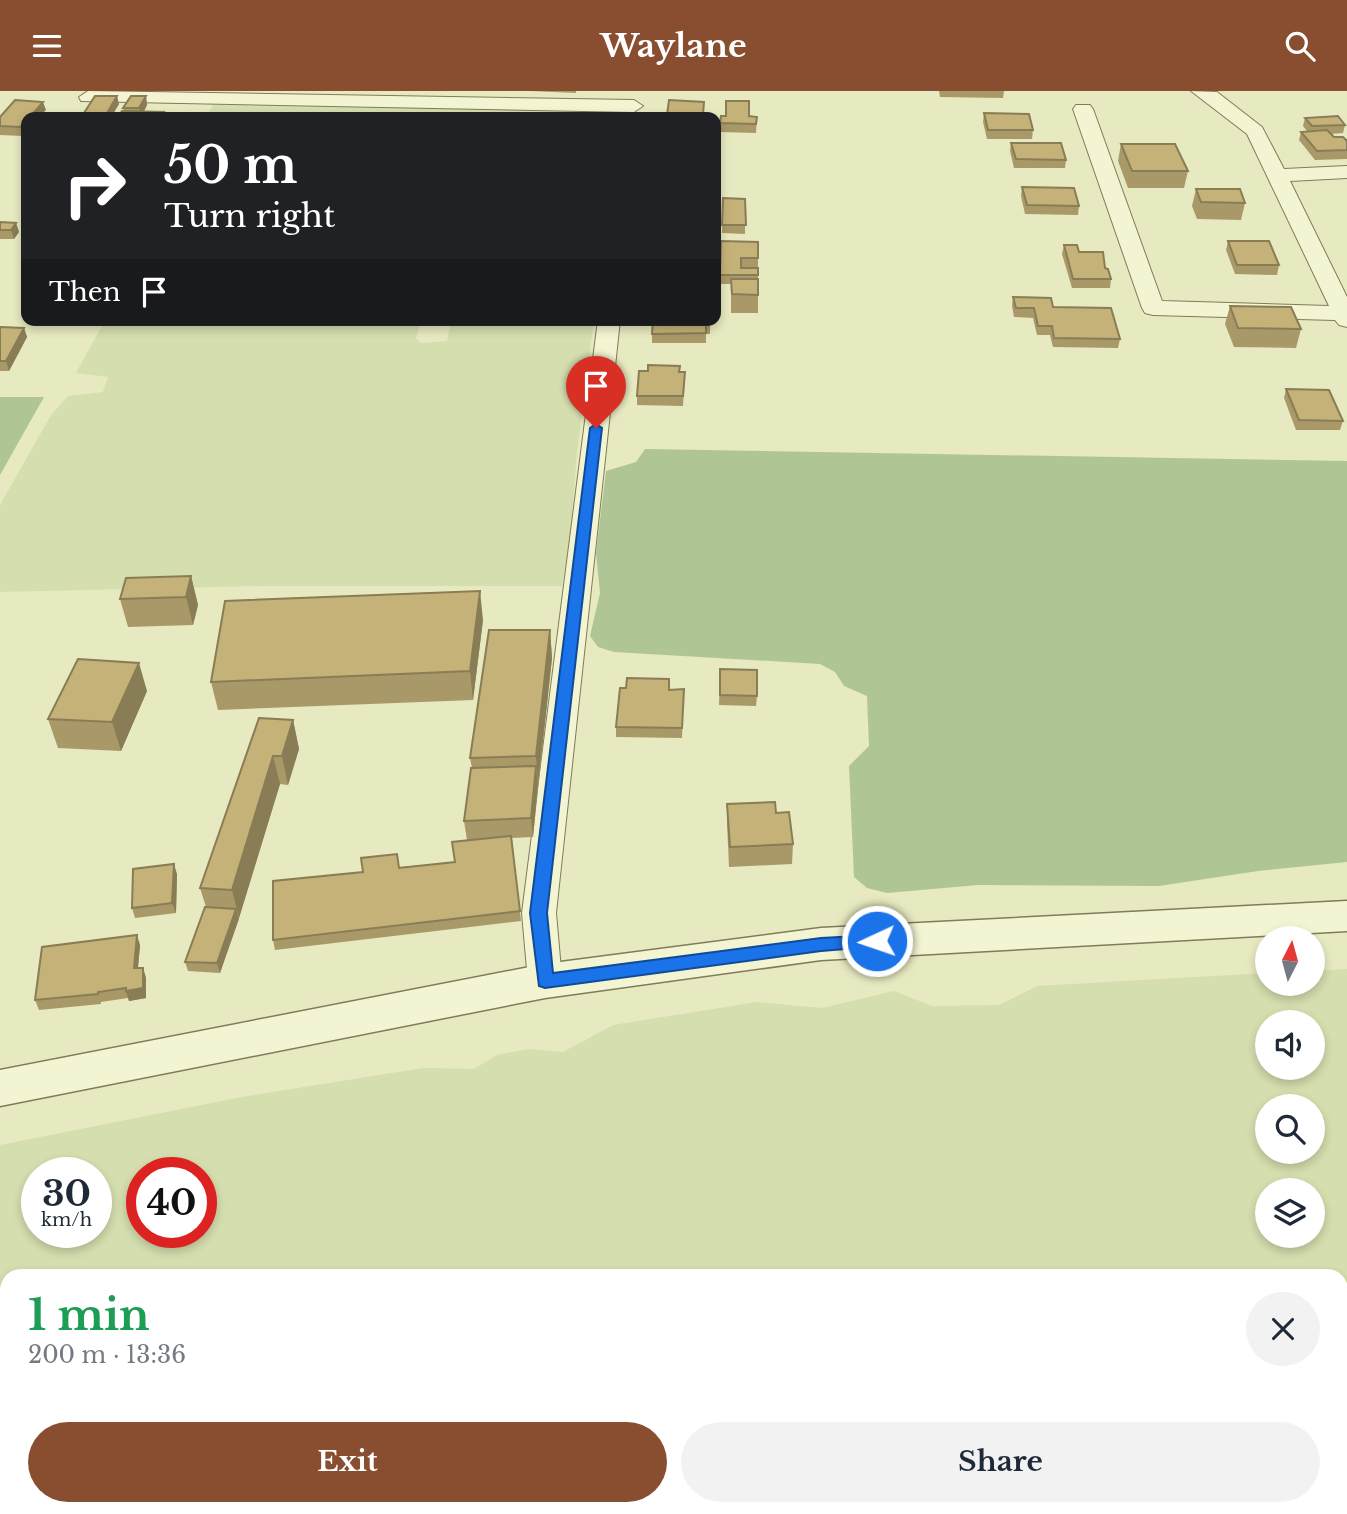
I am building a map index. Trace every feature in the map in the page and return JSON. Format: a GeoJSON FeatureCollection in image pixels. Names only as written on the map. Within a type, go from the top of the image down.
{"type":"FeatureCollection","features":[{"type":"Feature","properties":{"kind":"street"},"geometry":{"type":"LineString","coordinates":[[1083,109],[1153,308],[1345,316],[1255,131],[1200,91]]}},
{"type":"Feature","properties":{"kind":"street"},"geometry":{"type":"LineString","coordinates":[[88,97],[634,105]]}},
{"type":"Feature","properties":{"kind":"street"},"geometry":{"type":"LineString","coordinates":[[1276,176],[1347,173]]}},
{"type":"Feature","properties":{"kind":"street"},"geometry":{"type":"LineString","coordinates":[[545,981],[538,913],[608,326]]}},
{"type":"Feature","properties":{"kind":"street"},"geometry":{"type":"LineString","coordinates":[[0,1088],[545,981],[821,944],[1347,916]]}},
{"type":"Feature","properties":{"kind":"green space"},"geometry":{"type":"Polygon","coordinates":[[[213,105],[606,112],[209,112],[213,105]]]}},
{"type":"Feature","properties":{"kind":"green space"},"geometry":{"type":"Polygon","coordinates":[[[102,326],[419,326],[416,338],[421,343],[447,341],[450,326],[593,326],[577,452],[570,541],[562,586],[260,586],[0,592],[0,505],[51,415],[68,396],[103,392],[108,377],[76,373],[102,326]]]}},
{"type":"Feature","properties":{"kind":"green space"},"geometry":{"type":"Polygon","coordinates":[[[0,397],[44,397],[0,475],[0,397]]]}},
{"type":"Feature","properties":{"kind":"green space"},"geometry":{"type":"Polygon","coordinates":[[[645,449],[1347,461],[1347,862],[1258,871],[1159,886],[978,885],[887,893],[867,888],[854,877],[849,766],[869,746],[867,696],[844,686],[835,672],[820,664],[614,652],[598,647],[590,636],[600,593],[596,553],[606,471],[636,462],[645,449]]]}},
{"type":"Feature","properties":{"kind":"green space"},"geometry":{"type":"Polygon","coordinates":[[[1347,969],[1347,1269],[0,1269],[0,1145],[242,1097],[423,1068],[474,1069],[497,1055],[528,1049],[563,1052],[613,1025],[757,1002],[822,1008],[894,991],[932,1006],[999,1005],[1037,986],[1255,974],[1255,996],[1325,996],[1325,970],[1347,969]]]}},
{"type":"Feature","properties":{"kind":"building"},"geometry":{"type":"Polygon","coordinates":[[[95,96],[117,96],[108,112],[85,112],[95,96]]]}},
{"type":"Feature","properties":{"kind":"building"},"geometry":{"type":"Polygon","coordinates":[[[131,96],[146,96],[139,108],[123,108],[131,96]]]}},
{"type":"Feature","properties":{"kind":"building"},"geometry":{"type":"Polygon","coordinates":[[[15,100],[43,102],[34,112],[21,112],[20,127],[0,126],[0,117],[15,100]]]}},
{"type":"Feature","properties":{"kind":"building"},"geometry":{"type":"Polygon","coordinates":[[[669,100],[704,102],[703,112],[667,112],[669,100]]]}},
{"type":"Feature","properties":{"kind":"building"},"geometry":{"type":"Polygon","coordinates":[[[726,101],[749,101],[749,116],[757,117],[756,124],[721,123],[721,116],[726,116],[726,101]]]}},
{"type":"Feature","properties":{"kind":"building"},"geometry":{"type":"Polygon","coordinates":[[[984,113],[1029,114],[1033,130],[988,130],[984,113]]]}},
{"type":"Feature","properties":{"kind":"building"},"geometry":{"type":"Polygon","coordinates":[[[1338,116],[1345,125],[1312,126],[1305,118],[1338,116]]]}},
{"type":"Feature","properties":{"kind":"building"},"geometry":{"type":"Polygon","coordinates":[[[1327,130],[1334,137],[1343,137],[1347,141],[1347,150],[1317,151],[1301,132],[1327,130]]]}},
{"type":"Feature","properties":{"kind":"building"},"geometry":{"type":"Polygon","coordinates":[[[1011,143],[1061,143],[1066,160],[1016,159],[1011,143]]]}},
{"type":"Feature","properties":{"kind":"building"},"geometry":{"type":"Polygon","coordinates":[[[1121,144],[1175,144],[1188,171],[1132,171],[1121,144]]]}},
{"type":"Feature","properties":{"kind":"building"},"geometry":{"type":"Polygon","coordinates":[[[1022,187],[1074,188],[1079,206],[1027,205],[1022,187]]]}},
{"type":"Feature","properties":{"kind":"building"},"geometry":{"type":"Polygon","coordinates":[[[1196,189],[1240,189],[1245,203],[1201,202],[1196,189]]]}},
{"type":"Feature","properties":{"kind":"building"},"geometry":{"type":"Polygon","coordinates":[[[723,198],[745,199],[746,225],[722,225],[723,198]]]}},
{"type":"Feature","properties":{"kind":"building"},"geometry":{"type":"Polygon","coordinates":[[[0,222],[16,223],[11,230],[0,230],[0,222]]]}},
{"type":"Feature","properties":{"kind":"building"},"geometry":{"type":"Polygon","coordinates":[[[721,241],[758,242],[758,258],[741,258],[741,268],[758,268],[758,275],[721,275],[721,241]]]}},
{"type":"Feature","properties":{"kind":"building"},"geometry":{"type":"Polygon","coordinates":[[[1228,241],[1269,241],[1279,265],[1237,265],[1228,241]]]}},
{"type":"Feature","properties":{"kind":"building"},"geometry":{"type":"Polygon","coordinates":[[[1064,245],[1077,245],[1079,252],[1103,252],[1105,268],[1108,269],[1111,279],[1073,279],[1064,245]]]}},
{"type":"Feature","properties":{"kind":"building"},"geometry":{"type":"Polygon","coordinates":[[[731,279],[758,279],[758,295],[732,294],[731,279]]]}},
{"type":"Feature","properties":{"kind":"building"},"geometry":{"type":"Polygon","coordinates":[[[1013,297],[1051,298],[1053,307],[1111,308],[1120,339],[1054,338],[1052,326],[1038,326],[1034,308],[1016,308],[1013,297]]]}},
{"type":"Feature","properties":{"kind":"building"},"geometry":{"type":"Polygon","coordinates":[[[1230,306],[1291,307],[1301,329],[1238,328],[1230,306]]]}},
{"type":"Feature","properties":{"kind":"building"},"geometry":{"type":"Polygon","coordinates":[[[653,326],[706,326],[706,333],[652,334],[653,326]]]}},
{"type":"Feature","properties":{"kind":"building"},"geometry":{"type":"Polygon","coordinates":[[[0,327],[24,328],[6,361],[0,361],[0,327]]]}},
{"type":"Feature","properties":{"kind":"building"},"geometry":{"type":"Polygon","coordinates":[[[648,365],[680,366],[679,372],[685,372],[683,396],[637,396],[639,371],[648,371],[648,365]]]}},
{"type":"Feature","properties":{"kind":"building"},"geometry":{"type":"Polygon","coordinates":[[[1286,389],[1329,390],[1343,421],[1299,420],[1286,389]]]}},
{"type":"Feature","properties":{"kind":"building"},"geometry":{"type":"Polygon","coordinates":[[[191,576],[186,597],[120,599],[126,578],[191,576]]]}},
{"type":"Feature","properties":{"kind":"building"},"geometry":{"type":"Polygon","coordinates":[[[480,591],[470,671],[211,682],[225,601],[480,591]]]}},
{"type":"Feature","properties":{"kind":"building"},"geometry":{"type":"Polygon","coordinates":[[[489,630],[550,630],[536,756],[470,758],[489,630]]]}},
{"type":"Feature","properties":{"kind":"building"},"geometry":{"type":"Polygon","coordinates":[[[78,659],[139,663],[112,722],[48,719],[78,659]]]}},
{"type":"Feature","properties":{"kind":"building"},"geometry":{"type":"Polygon","coordinates":[[[720,669],[757,670],[757,696],[720,695],[720,669]]]}},
{"type":"Feature","properties":{"kind":"building"},"geometry":{"type":"Polygon","coordinates":[[[627,678],[669,679],[669,690],[684,689],[682,728],[616,727],[620,688],[626,688],[627,678]]]}},
{"type":"Feature","properties":{"kind":"building"},"geometry":{"type":"Polygon","coordinates":[[[259,718],[293,720],[282,756],[273,756],[232,890],[200,888],[259,718]]]}},
{"type":"Feature","properties":{"kind":"building"},"geometry":{"type":"Polygon","coordinates":[[[536,766],[531,818],[464,821],[471,768],[536,766]]]}},
{"type":"Feature","properties":{"kind":"building"},"geometry":{"type":"Polygon","coordinates":[[[775,802],[776,813],[789,812],[793,844],[730,847],[727,804],[775,802]]]}},
{"type":"Feature","properties":{"kind":"building"},"geometry":{"type":"Polygon","coordinates":[[[511,836],[520,911],[273,940],[273,881],[363,872],[361,858],[397,854],[399,868],[455,862],[452,842],[511,836]]]}},
{"type":"Feature","properties":{"kind":"building"},"geometry":{"type":"Polygon","coordinates":[[[174,864],[172,903],[132,908],[133,869],[174,864]]]}},
{"type":"Feature","properties":{"kind":"building"},"geometry":{"type":"Polygon","coordinates":[[[205,907],[236,909],[217,963],[185,962],[205,907]]]}},
{"type":"Feature","properties":{"kind":"building"},"geometry":{"type":"Polygon","coordinates":[[[137,935],[134,968],[143,968],[143,988],[35,1000],[42,947],[137,935]]]}},
{"type":"Feature","properties":{"kind":"route"},"geometry":{"type":"LineString","coordinates":[[596,428],[538,913],[545,981],[821,944],[877,941]]}}]}
